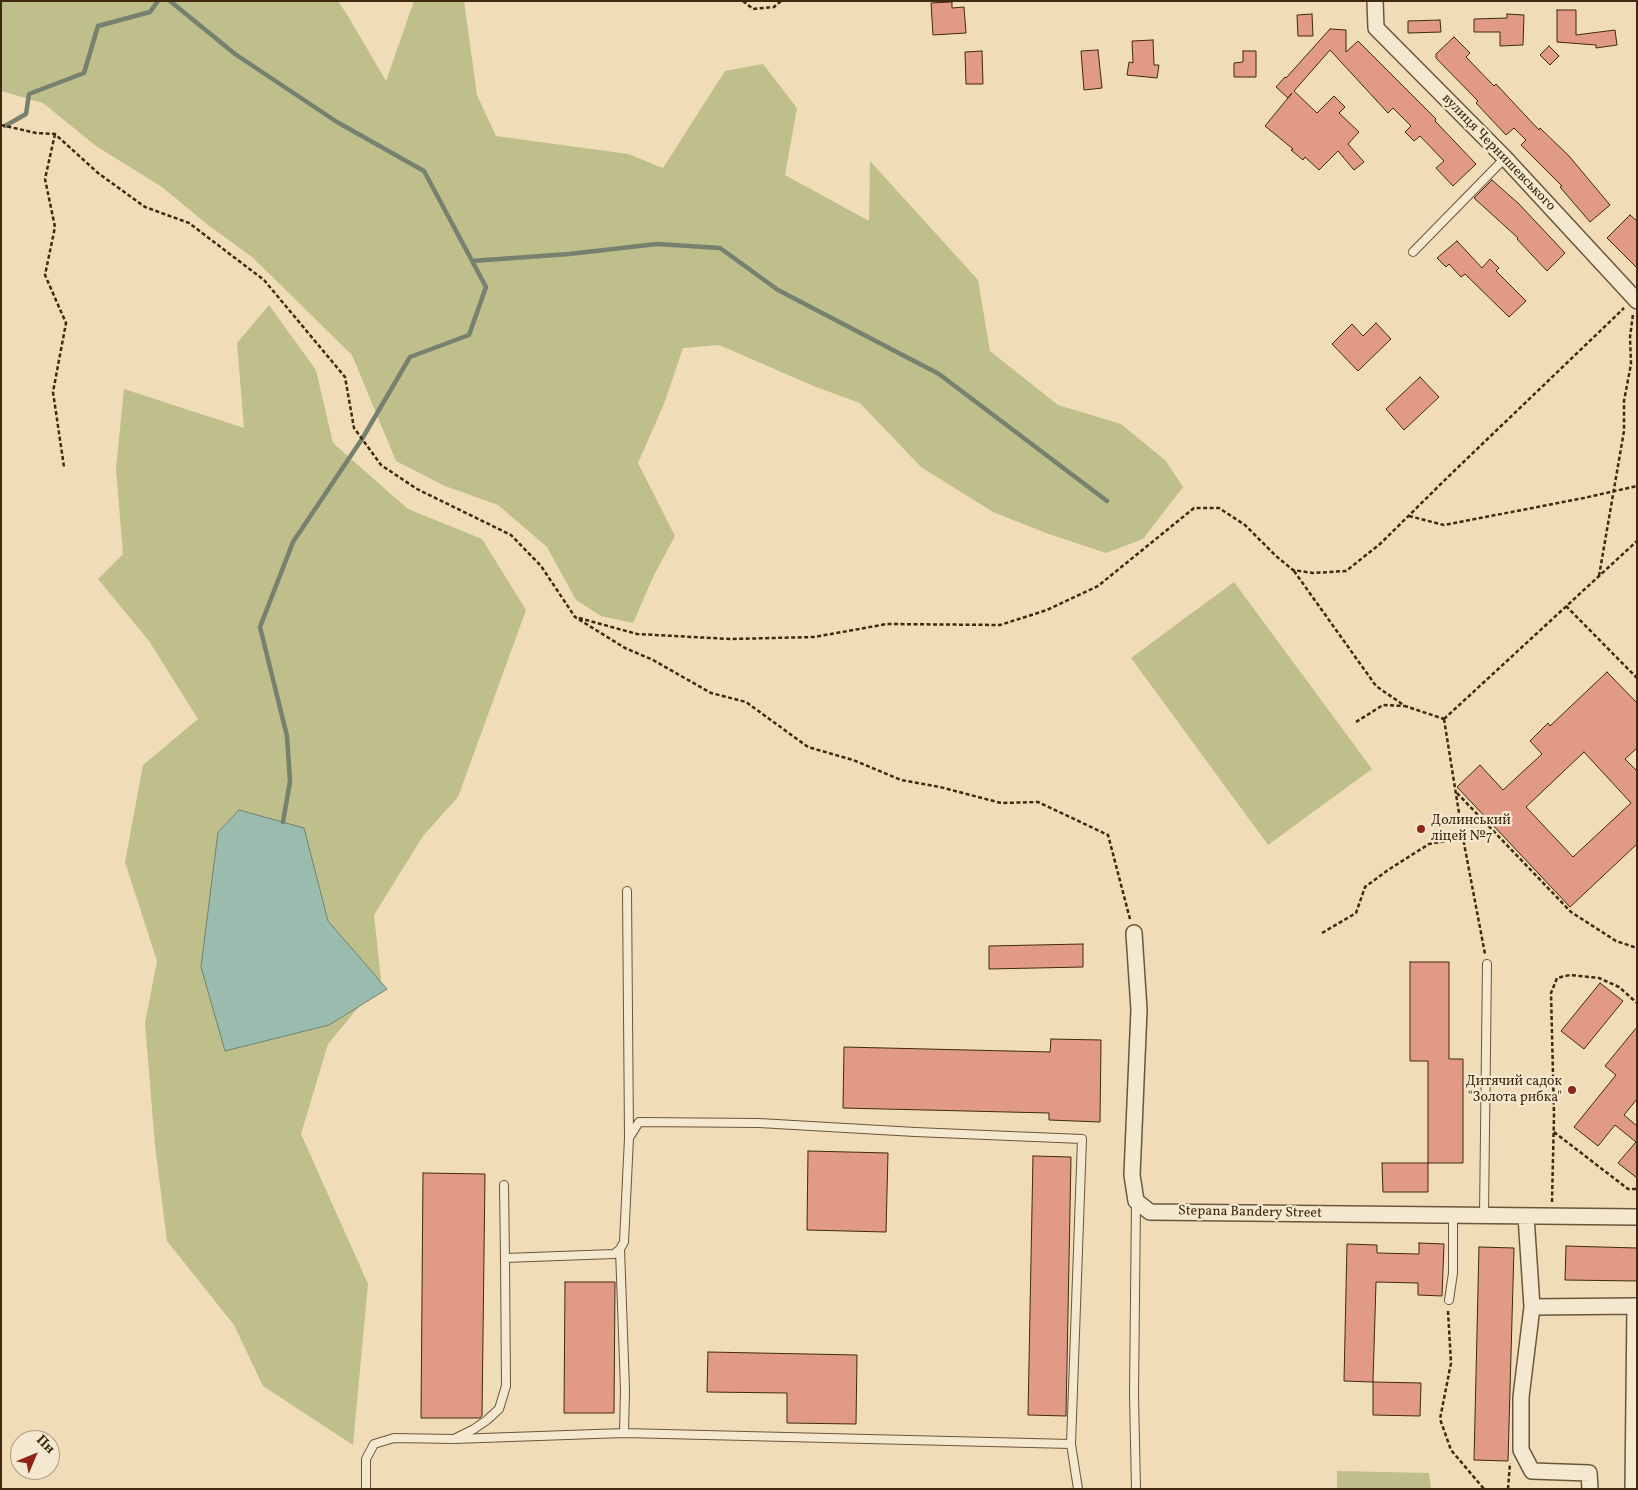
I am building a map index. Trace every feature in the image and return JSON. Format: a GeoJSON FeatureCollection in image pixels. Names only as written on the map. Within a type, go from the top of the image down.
{"type":"FeatureCollection","features":[{"type":"Feature","properties":{"kind":"street","name":"вулиця Чернишевського"},"geometry":{"type":"LineString","coordinates":[[1375,1],[1376,28],[1505,158],[1635,299]]}},
{"type":"Feature","properties":{"kind":"street"},"geometry":{"type":"LineString","coordinates":[[1134,933],[1139,1010],[1132,1174],[1136,1201]]}},
{"type":"Feature","properties":{"kind":"street","name":"Stepana Bandery Street"},"geometry":{"type":"LineString","coordinates":[[1136,1201],[1150,1212],[1637,1217]]}},
{"type":"Feature","properties":{"kind":"street"},"geometry":{"type":"LineString","coordinates":[[1526,1216],[1532,1307],[1521,1397],[1521,1450],[1532,1471],[1589,1473],[1590,1489]]}},
{"type":"Feature","properties":{"kind":"street"},"geometry":{"type":"LineString","coordinates":[[1532,1307],[1636,1306],[1633,1489]]}},
{"type":"Feature","properties":{"kind":"lane"},"geometry":{"type":"LineString","coordinates":[[1413,252],[1505,158]]}},
{"type":"Feature","properties":{"kind":"lane"},"geometry":{"type":"LineString","coordinates":[[505,1258],[614,1254],[624,1242],[629,1138],[626,891]]}},
{"type":"Feature","properties":{"kind":"lane"},"geometry":{"type":"LineString","coordinates":[[1484,1215],[1487,964]]}},
{"type":"Feature","properties":{"kind":"lane"},"geometry":{"type":"LineString","coordinates":[[629,1138],[639,1122],[759,1123],[1082,1139],[1072,1444],[1078,1489]]}},
{"type":"Feature","properties":{"kind":"lane"},"geometry":{"type":"LineString","coordinates":[[454,1438],[480,1424],[499,1409],[506,1386],[504,1185]]}},
{"type":"Feature","properties":{"kind":"lane"},"geometry":{"type":"LineString","coordinates":[[1136,1201],[1134,1395],[1136,1489]]}},
{"type":"Feature","properties":{"kind":"lane"},"geometry":{"type":"LineString","coordinates":[[1449,1300],[1453,1273],[1453,1215]]}},
{"type":"Feature","properties":{"kind":"lane"},"geometry":{"type":"LineString","coordinates":[[620,1249],[625,1390],[624,1433]]}},
{"type":"Feature","properties":{"kind":"lane"},"geometry":{"type":"LineString","coordinates":[[366,1489],[366,1459],[374,1444],[394,1438],[624,1433],[1072,1444]]}},
{"type":"Feature","properties":{"kind":"path"},"geometry":{"type":"LineString","coordinates":[[743,1],[753,9],[774,8],[781,1]]}},
{"type":"Feature","properties":{"kind":"path"},"geometry":{"type":"LineString","coordinates":[[1,125],[36,133],[55,134],[98,173],[145,207],[189,223],[264,280],[345,378],[354,428],[381,465],[417,490],[511,535],[541,566],[575,617],[625,648],[653,660],[711,693],[746,702],[808,747],[852,760],[902,780],[940,787],[1000,803],[1038,802],[1108,835],[1134,933]]}},
{"type":"Feature","properties":{"kind":"path"},"geometry":{"type":"LineString","coordinates":[[55,134],[45,179],[55,227],[45,275],[66,323],[53,392],[64,467]]}},
{"type":"Feature","properties":{"kind":"path"},"geometry":{"type":"LineString","coordinates":[[1293,570],[1313,573],[1346,571],[1380,544],[1635,299]]}},
{"type":"Feature","properties":{"kind":"path"},"geometry":{"type":"LineString","coordinates":[[1600,576],[1624,431],[1624,401],[1631,364],[1630,337],[1635,299]]}},
{"type":"Feature","properties":{"kind":"path"},"geometry":{"type":"LineString","coordinates":[[1409,516],[1444,524],[1637,486]]}},
{"type":"Feature","properties":{"kind":"path"},"geometry":{"type":"LineString","coordinates":[[575,617],[637,634],[730,639],[814,637],[887,624],[1000,625],[1048,610],[1098,586],[1194,508],[1219,508],[1245,525],[1293,570],[1376,686],[1405,706],[1444,720]]}},
{"type":"Feature","properties":{"kind":"path"},"geometry":{"type":"LineString","coordinates":[[1444,720],[1637,541]]}},
{"type":"Feature","properties":{"kind":"path"},"geometry":{"type":"LineString","coordinates":[[1566,606],[1637,678]]}},
{"type":"Feature","properties":{"kind":"path"},"geometry":{"type":"LineString","coordinates":[[1356,722],[1383,706],[1405,706]]}},
{"type":"Feature","properties":{"kind":"path"},"geometry":{"type":"LineString","coordinates":[[1444,720],[1463,838],[1487,964]]}},
{"type":"Feature","properties":{"kind":"path"},"geometry":{"type":"LineString","coordinates":[[1456,792],[1571,912],[1616,941],[1637,948]]}},
{"type":"Feature","properties":{"kind":"path"},"geometry":{"type":"LineString","coordinates":[[1322,933],[1356,913],[1364,887],[1388,870],[1429,844],[1463,838]]}},
{"type":"Feature","properties":{"kind":"path"},"geometry":{"type":"LineString","coordinates":[[1552,1216],[1554,1132],[1551,993],[1556,978],[1570,975],[1598,978],[1619,987],[1637,1003]]}},
{"type":"Feature","properties":{"kind":"path"},"geometry":{"type":"LineString","coordinates":[[1554,1132],[1628,1189],[1637,1189]]}},
{"type":"Feature","properties":{"kind":"path"},"geometry":{"type":"LineString","coordinates":[[1449,1300],[1448,1316],[1451,1363],[1440,1418],[1451,1450],[1484,1489]]}},
{"type":"Feature","properties":{"kind":"green space"},"geometry":{"type":"Polygon","coordinates":[[[1,1],[338,1],[386,81],[414,1],[464,1],[477,95],[496,136],[628,154],[663,168],[725,71],[763,64],[797,108],[785,175],[869,221],[870,161],[978,280],[990,351],[1058,405],[1121,424],[1166,461],[1183,487],[1143,539],[1106,553],[1046,533],[993,512],[921,467],[860,403],[816,387],[719,345],[683,348],[664,404],[638,463],[675,536],[653,577],[633,623],[601,616],[576,600],[547,547],[498,505],[445,486],[396,461],[352,355],[252,257],[208,225],[162,187],[96,146],[43,103],[1,91],[1,1]]]}},
{"type":"Feature","properties":{"kind":"green space"},"geometry":{"type":"Polygon","coordinates":[[[269,305],[316,370],[333,443],[408,509],[482,539],[526,610],[458,797],[423,836],[374,915],[381,980],[328,1044],[301,1134],[368,1284],[353,1445],[263,1386],[234,1325],[167,1241],[155,1145],[145,1023],[157,961],[125,862],[143,765],[198,719],[149,641],[98,579],[123,554],[116,469],[124,389],[244,428],[237,343],[269,305]]]}},
{"type":"Feature","properties":{"kind":"green space"},"geometry":{"type":"Polygon","coordinates":[[[1234,582],[1372,769],[1268,845],[1131,658],[1234,582]]]}},
{"type":"Feature","properties":{"kind":"green space"},"geometry":{"type":"Polygon","coordinates":[[[1337,1471],[1429,1473],[1431,1489],[1337,1489],[1337,1471]]]}},
{"type":"Feature","properties":{"kind":"shaded area"},"geometry":{"type":"Polygon","coordinates":[[[239,810],[304,828],[328,921],[387,989],[329,1025],[225,1051],[201,967],[218,832],[239,810]]]}},
{"type":"Feature","properties":{"kind":"building"},"geometry":{"type":"Polygon","coordinates":[[[952,2],[952,8],[964,7],[966,33],[933,35],[931,3],[952,2]]]}},
{"type":"Feature","properties":{"kind":"building"},"geometry":{"type":"Polygon","coordinates":[[[1557,10],[1576,10],[1576,35],[1615,30],[1617,45],[1596,48],[1596,45],[1557,42],[1557,10]]]}},
{"type":"Feature","properties":{"kind":"building"},"geometry":{"type":"Polygon","coordinates":[[[1312,14],[1313,36],[1298,36],[1297,15],[1312,14]]]}},
{"type":"Feature","properties":{"kind":"building"},"geometry":{"type":"Polygon","coordinates":[[[1507,14],[1524,15],[1523,45],[1500,46],[1500,32],[1474,32],[1474,19],[1507,18],[1507,14]]]}},
{"type":"Feature","properties":{"kind":"building"},"geometry":{"type":"Polygon","coordinates":[[[1440,20],[1441,32],[1408,33],[1408,21],[1440,20]]]}},
{"type":"Feature","properties":{"kind":"building"},"geometry":{"type":"Polygon","coordinates":[[[1330,29],[1346,30],[1346,52],[1358,41],[1436,119],[1435,121],[1476,164],[1453,186],[1436,168],[1444,161],[1420,136],[1414,141],[1405,132],[1411,126],[1393,108],[1388,113],[1330,50],[1294,91],[1317,113],[1334,96],[1345,107],[1339,113],[1359,132],[1348,144],[1364,162],[1354,170],[1338,151],[1319,170],[1305,157],[1303,160],[1291,150],[1293,149],[1265,126],[1288,98],[1276,87],[1330,29]]]}},
{"type":"Feature","properties":{"kind":"building"},"geometry":{"type":"Polygon","coordinates":[[[1454,37],[1470,53],[1466,57],[1494,86],[1496,84],[1539,130],[1540,128],[1569,156],[1610,205],[1590,222],[1560,187],[1562,186],[1521,145],[1526,140],[1514,128],[1506,135],[1476,103],[1478,101],[1436,58],[1436,54],[1454,37]]]}},
{"type":"Feature","properties":{"kind":"building"},"geometry":{"type":"Polygon","coordinates":[[[1153,40],[1154,65],[1159,65],[1157,78],[1127,75],[1129,62],[1133,63],[1132,41],[1153,40]]]}},
{"type":"Feature","properties":{"kind":"building"},"geometry":{"type":"Polygon","coordinates":[[[1549,46],[1559,56],[1550,65],[1540,55],[1549,46]]]}},
{"type":"Feature","properties":{"kind":"building"},"geometry":{"type":"Polygon","coordinates":[[[1098,50],[1102,88],[1084,90],[1081,51],[1098,50]]]}},
{"type":"Feature","properties":{"kind":"building"},"geometry":{"type":"Polygon","coordinates":[[[982,51],[983,84],[966,84],[965,52],[982,51]]]}},
{"type":"Feature","properties":{"kind":"building"},"geometry":{"type":"Polygon","coordinates":[[[1243,51],[1256,51],[1256,77],[1234,77],[1234,63],[1243,62],[1243,51]]]}},
{"type":"Feature","properties":{"kind":"building"},"geometry":{"type":"Polygon","coordinates":[[[1492,180],[1519,204],[1565,253],[1547,271],[1518,238],[1474,198],[1492,180]]]}},
{"type":"Feature","properties":{"kind":"building"},"geometry":{"type":"Polygon","coordinates":[[[1630,215],[1637,221],[1637,268],[1607,238],[1630,215]]]}},
{"type":"Feature","properties":{"kind":"building"},"geometry":{"type":"Polygon","coordinates":[[[1457,241],[1482,268],[1490,259],[1499,268],[1496,271],[1526,301],[1509,317],[1465,274],[1461,277],[1449,264],[1446,267],[1437,258],[1457,241]]]}},
{"type":"Feature","properties":{"kind":"building"},"geometry":{"type":"Polygon","coordinates":[[[1376,323],[1391,339],[1358,371],[1332,344],[1352,324],[1363,336],[1376,323]]]}},
{"type":"Feature","properties":{"kind":"building"},"geometry":{"type":"Polygon","coordinates":[[[1420,377],[1439,397],[1404,430],[1386,409],[1420,377]]]}},
{"type":"Feature","properties":{"kind":"building"},"geometry":{"type":"Polygon","coordinates":[[[1607,672],[1637,703],[1637,748],[1625,759],[1637,771],[1637,844],[1570,907],[1457,787],[1480,765],[1503,790],[1542,754],[1530,741],[1548,723],[1550,726],[1607,672]],[[1584,752],[1526,807],[1573,857],[1631,803],[1584,752]]]}},
{"type":"Feature","properties":{"kind":"building"},"geometry":{"type":"Polygon","coordinates":[[[1083,944],[1083,967],[989,969],[989,946],[1083,944]]]}},
{"type":"Feature","properties":{"kind":"building"},"geometry":{"type":"Polygon","coordinates":[[[1410,962],[1449,962],[1449,1059],[1463,1059],[1463,1163],[1428,1163],[1428,1061],[1410,1061],[1410,962]]]}},
{"type":"Feature","properties":{"kind":"building"},"geometry":{"type":"Polygon","coordinates":[[[1600,983],[1623,1001],[1584,1049],[1561,1031],[1600,983]]]}},
{"type":"Feature","properties":{"kind":"building"},"geometry":{"type":"Polygon","coordinates":[[[1637,1027],[1637,1099],[1624,1115],[1637,1126],[1637,1178],[1618,1163],[1636,1142],[1615,1125],[1598,1146],[1574,1127],[1616,1075],[1605,1066],[1637,1027]]]}},
{"type":"Feature","properties":{"kind":"building"},"geometry":{"type":"Polygon","coordinates":[[[1051,1039],[1101,1040],[1100,1122],[1049,1120],[1049,1113],[843,1108],[844,1047],[1050,1052],[1051,1039]]]}},
{"type":"Feature","properties":{"kind":"building"},"geometry":{"type":"Polygon","coordinates":[[[808,1151],[888,1153],[886,1232],[807,1230],[808,1151]]]}},
{"type":"Feature","properties":{"kind":"building"},"geometry":{"type":"Polygon","coordinates":[[[1033,1156],[1071,1157],[1066,1416],[1028,1415],[1033,1156]]]}},
{"type":"Feature","properties":{"kind":"building"},"geometry":{"type":"Polygon","coordinates":[[[1382,1163],[1428,1163],[1428,1192],[1383,1192],[1382,1163]]]}},
{"type":"Feature","properties":{"kind":"building"},"geometry":{"type":"Polygon","coordinates":[[[423,1173],[485,1174],[482,1416],[480,1418],[421,1418],[423,1173]]]}},
{"type":"Feature","properties":{"kind":"building"},"geometry":{"type":"Polygon","coordinates":[[[1419,1243],[1444,1244],[1442,1296],[1418,1295],[1418,1283],[1376,1282],[1373,1382],[1344,1381],[1347,1244],[1377,1245],[1377,1253],[1419,1254],[1419,1243]]]}},
{"type":"Feature","properties":{"kind":"building"},"geometry":{"type":"Polygon","coordinates":[[[1566,1246],[1637,1248],[1637,1281],[1565,1280],[1566,1246]]]}},
{"type":"Feature","properties":{"kind":"building"},"geometry":{"type":"Polygon","coordinates":[[[1479,1247],[1514,1248],[1508,1461],[1474,1460],[1479,1247]]]}},
{"type":"Feature","properties":{"kind":"building"},"geometry":{"type":"Polygon","coordinates":[[[565,1282],[615,1282],[614,1413],[564,1413],[565,1282]]]}},
{"type":"Feature","properties":{"kind":"building"},"geometry":{"type":"Polygon","coordinates":[[[708,1352],[857,1355],[856,1424],[787,1423],[787,1393],[707,1392],[708,1352]]]}},
{"type":"Feature","properties":{"kind":"building"},"geometry":{"type":"Polygon","coordinates":[[[1373,1382],[1421,1383],[1420,1416],[1373,1415],[1373,1382]]]}},
{"type":"Feature","properties":{"kind":"waterway"},"geometry":{"type":"LineString","coordinates":[[5,126],[26,114],[29,94],[84,73],[98,26],[150,12],[158,1]]}},
{"type":"Feature","properties":{"kind":"waterway"},"geometry":{"type":"LineString","coordinates":[[170,1],[235,54],[337,122],[424,171],[486,287],[469,335],[410,357],[362,439],[293,542],[260,627],[287,736],[290,781],[283,822]]}},
{"type":"Feature","properties":{"kind":"waterway"},"geometry":{"type":"LineString","coordinates":[[472,261],[569,254],[657,244],[720,248],[778,290],[939,374],[1107,501]]}},
{"type":"Feature","properties":{"kind":"place","name":"Долинський ліцей №7"},"geometry":{"type":"Point","coordinates":[1421,829]}},
{"type":"Feature","properties":{"kind":"place","name":"Дитячий садок \"Золота рибка\""},"geometry":{"type":"Point","coordinates":[1572,1090]}}]}
